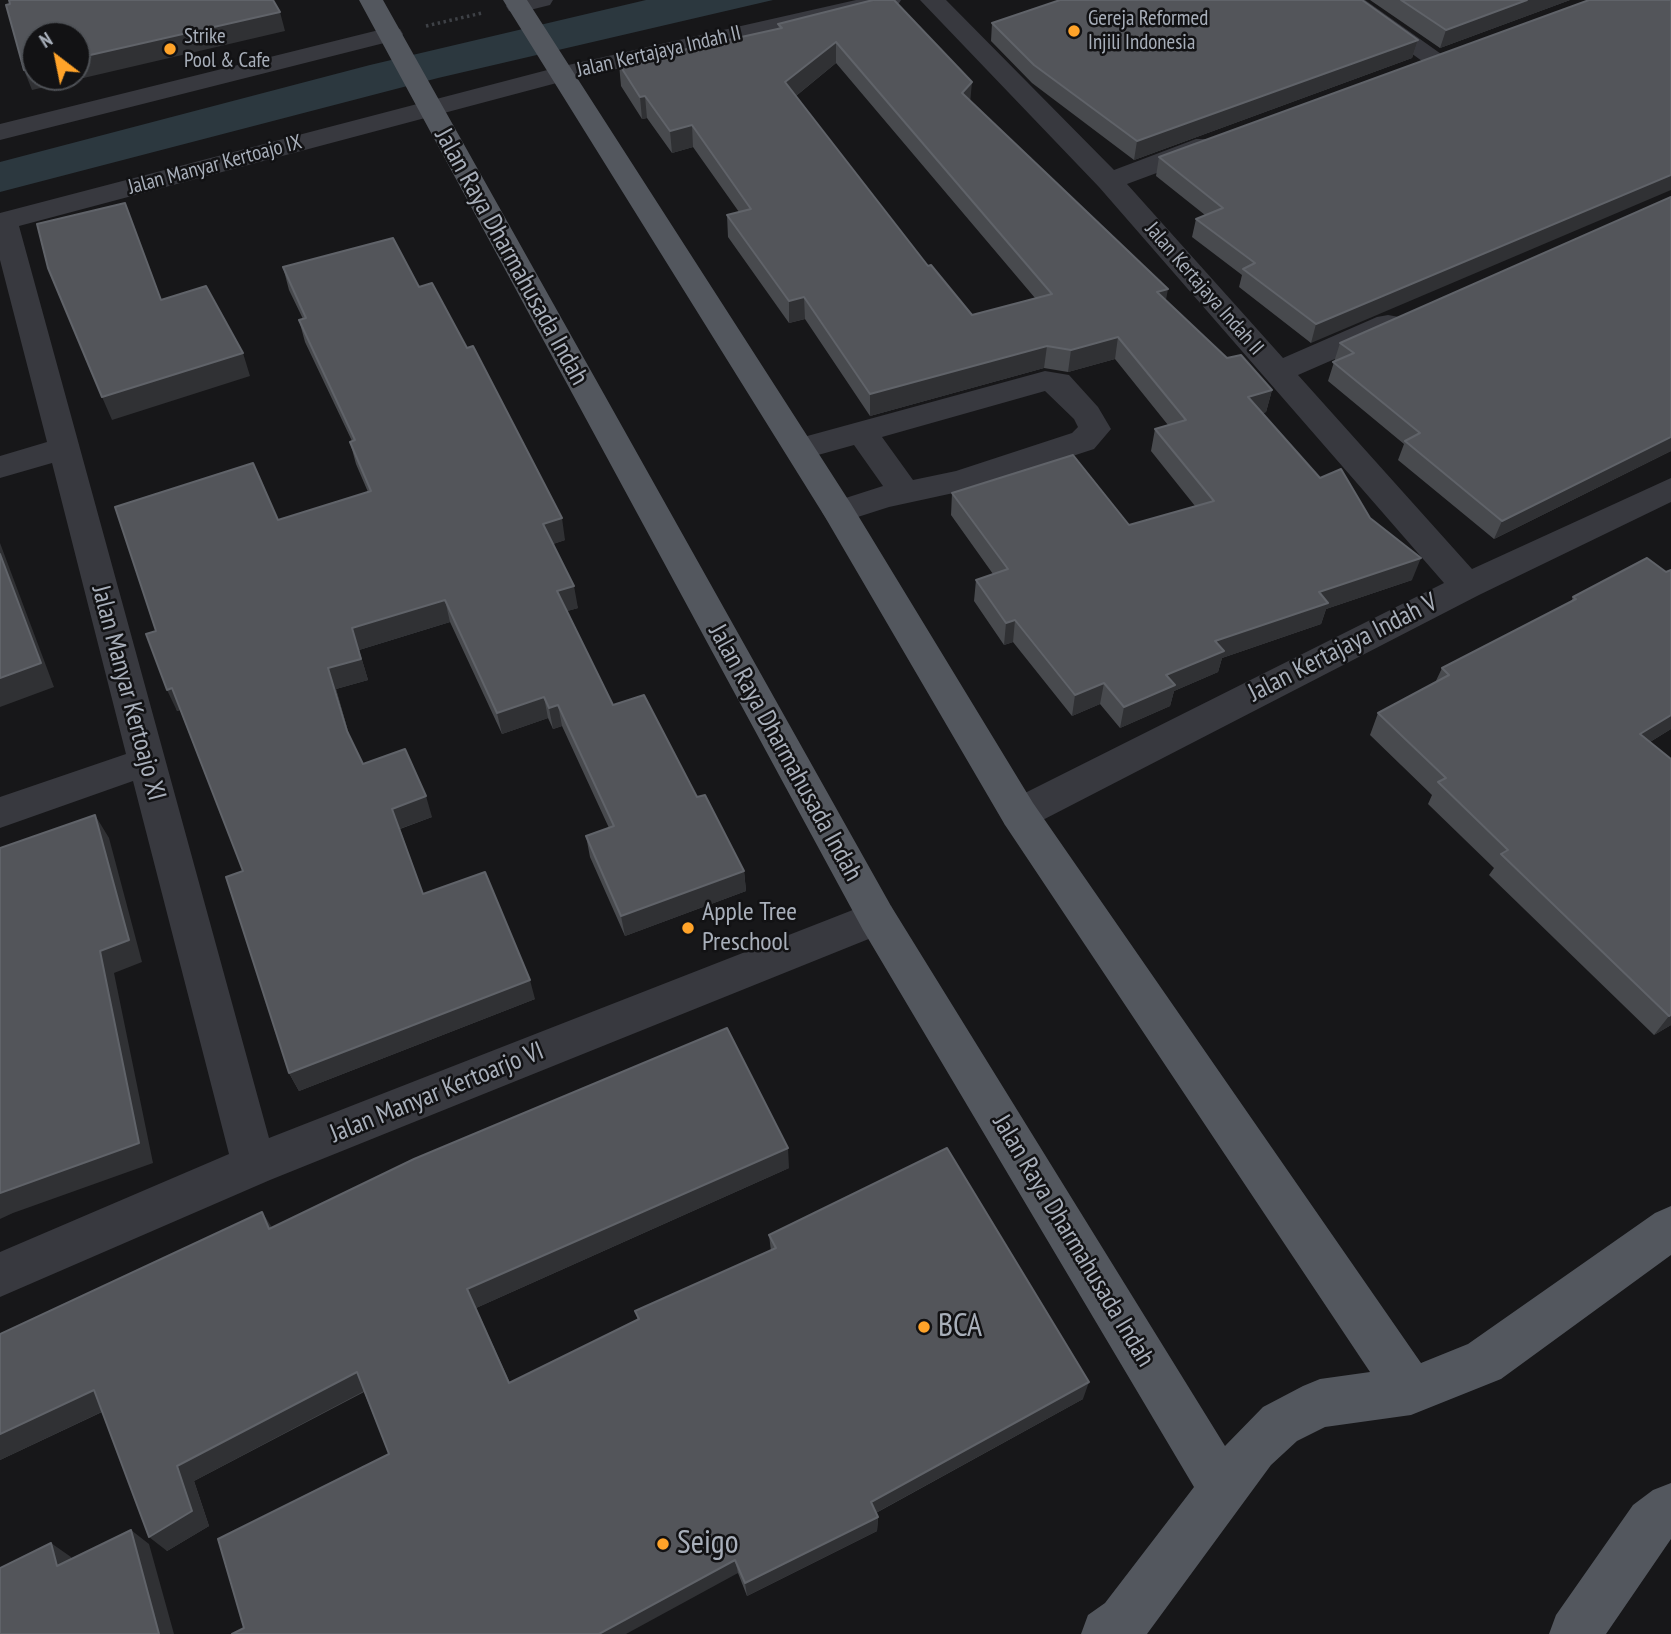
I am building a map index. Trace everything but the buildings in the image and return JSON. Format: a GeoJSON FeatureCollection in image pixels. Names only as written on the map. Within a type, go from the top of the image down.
{"type":"FeatureCollection","features":[{"type":"Feature","properties":{"kind":"main road","name":"Jalan Raya Dharmahusada Indah"},"geometry":{"type":"LineString","coordinates":[[371,0],[877,918],[1224,1491]]}},
{"type":"Feature","properties":{"kind":"main road"},"geometry":{"type":"LineString","coordinates":[[525,6],[561,68],[839,512],[1019,814],[1411,1391]]}},
{"type":"Feature","properties":{"kind":"main road"},"geometry":{"type":"LineString","coordinates":[[1107,1634],[1124,1622],[1254,1448],[1280,1424],[1320,1403],[1411,1391],[1484,1362],[1671,1228]]}},
{"type":"Feature","properties":{"kind":"main road"},"geometry":{"type":"LineString","coordinates":[[1580,1631],[1651,1523],[1671,1508]]}},
{"type":"Feature","properties":{"kind":"street","name":"Jalan Kertajaya Indah II"},"geometry":{"type":"LineString","coordinates":[[426,104],[561,68],[889,0]]}},
{"type":"Feature","properties":{"kind":"street","name":"Jalan Kertajaya Indah II"},"geometry":{"type":"LineString","coordinates":[[932,0],[1109,181],[1467,586]]}},
{"type":"Feature","properties":{"kind":"street"},"geometry":{"type":"LineString","coordinates":[[1349,0],[1438,61]]}},
{"type":"Feature","properties":{"kind":"street"},"geometry":{"type":"LineString","coordinates":[[0,101],[4,130],[394,40]]}},
{"type":"Feature","properties":{"kind":"street"},"geometry":{"type":"LineString","coordinates":[[1413,70],[1463,51]]}},
{"type":"Feature","properties":{"kind":"street","name":"Jalan Manyar Kertoajo IX"},"geometry":{"type":"LineString","coordinates":[[2,221],[426,104]]}},
{"type":"Feature","properties":{"kind":"street"},"geometry":{"type":"LineString","coordinates":[[1109,181],[1236,134]]}},
{"type":"Feature","properties":{"kind":"street","name":"Jalan Manyar Kertoajo XI"},"geometry":{"type":"LineString","coordinates":[[2,221],[65,448],[145,762],[254,1165]]}},
{"type":"Feature","properties":{"kind":"street"},"geometry":{"type":"LineString","coordinates":[[1277,372],[1417,311]]}},
{"type":"Feature","properties":{"kind":"street"},"geometry":{"type":"LineString","coordinates":[[800,449],[1045,381],[1058,382],[1087,414],[1095,429],[1083,440],[1045,454],[960,481],[905,492],[839,512]]}},
{"type":"Feature","properties":{"kind":"street"},"geometry":{"type":"LineString","coordinates":[[863,433],[905,492]]}},
{"type":"Feature","properties":{"kind":"street"},"geometry":{"type":"LineString","coordinates":[[0,467],[65,448]]}},
{"type":"Feature","properties":{"kind":"street","name":"Jalan Kertajaya Indah V"},"geometry":{"type":"LineString","coordinates":[[1019,814],[1467,586],[1671,489]]}},
{"type":"Feature","properties":{"kind":"street"},"geometry":{"type":"LineString","coordinates":[[0,813],[145,762]]}},
{"type":"Feature","properties":{"kind":"street","name":"Jalan Manyar Kertoarjo VI"},"geometry":{"type":"LineString","coordinates":[[0,1275],[254,1165],[877,918]]}},
{"type":"Feature","properties":{"kind":"path"},"geometry":{"type":"LineString","coordinates":[[394,40],[525,6]]}},
{"type":"Feature","properties":{"kind":"shaded area"},"geometry":{"type":"Polygon","coordinates":[[[646,0],[773,0],[438,78],[0,192],[0,162],[370,65],[646,0]]]}},
{"type":"Feature","properties":{"kind":"place","name":"Gereja Reformed Injili Indonesia"},"geometry":{"type":"Point","coordinates":[1074,31]}},
{"type":"Feature","properties":{"kind":"place","name":"Strike Pool & Cafe"},"geometry":{"type":"Point","coordinates":[170,49]}},
{"type":"Feature","properties":{"kind":"place","name":"Apple Tree Preschool"},"geometry":{"type":"Point","coordinates":[688,928]}},
{"type":"Feature","properties":{"kind":"place","name":"BCA"},"geometry":{"type":"Point","coordinates":[924,1327]}},
{"type":"Feature","properties":{"kind":"place","name":"Seigo"},"geometry":{"type":"Point","coordinates":[663,1544]}}]}
